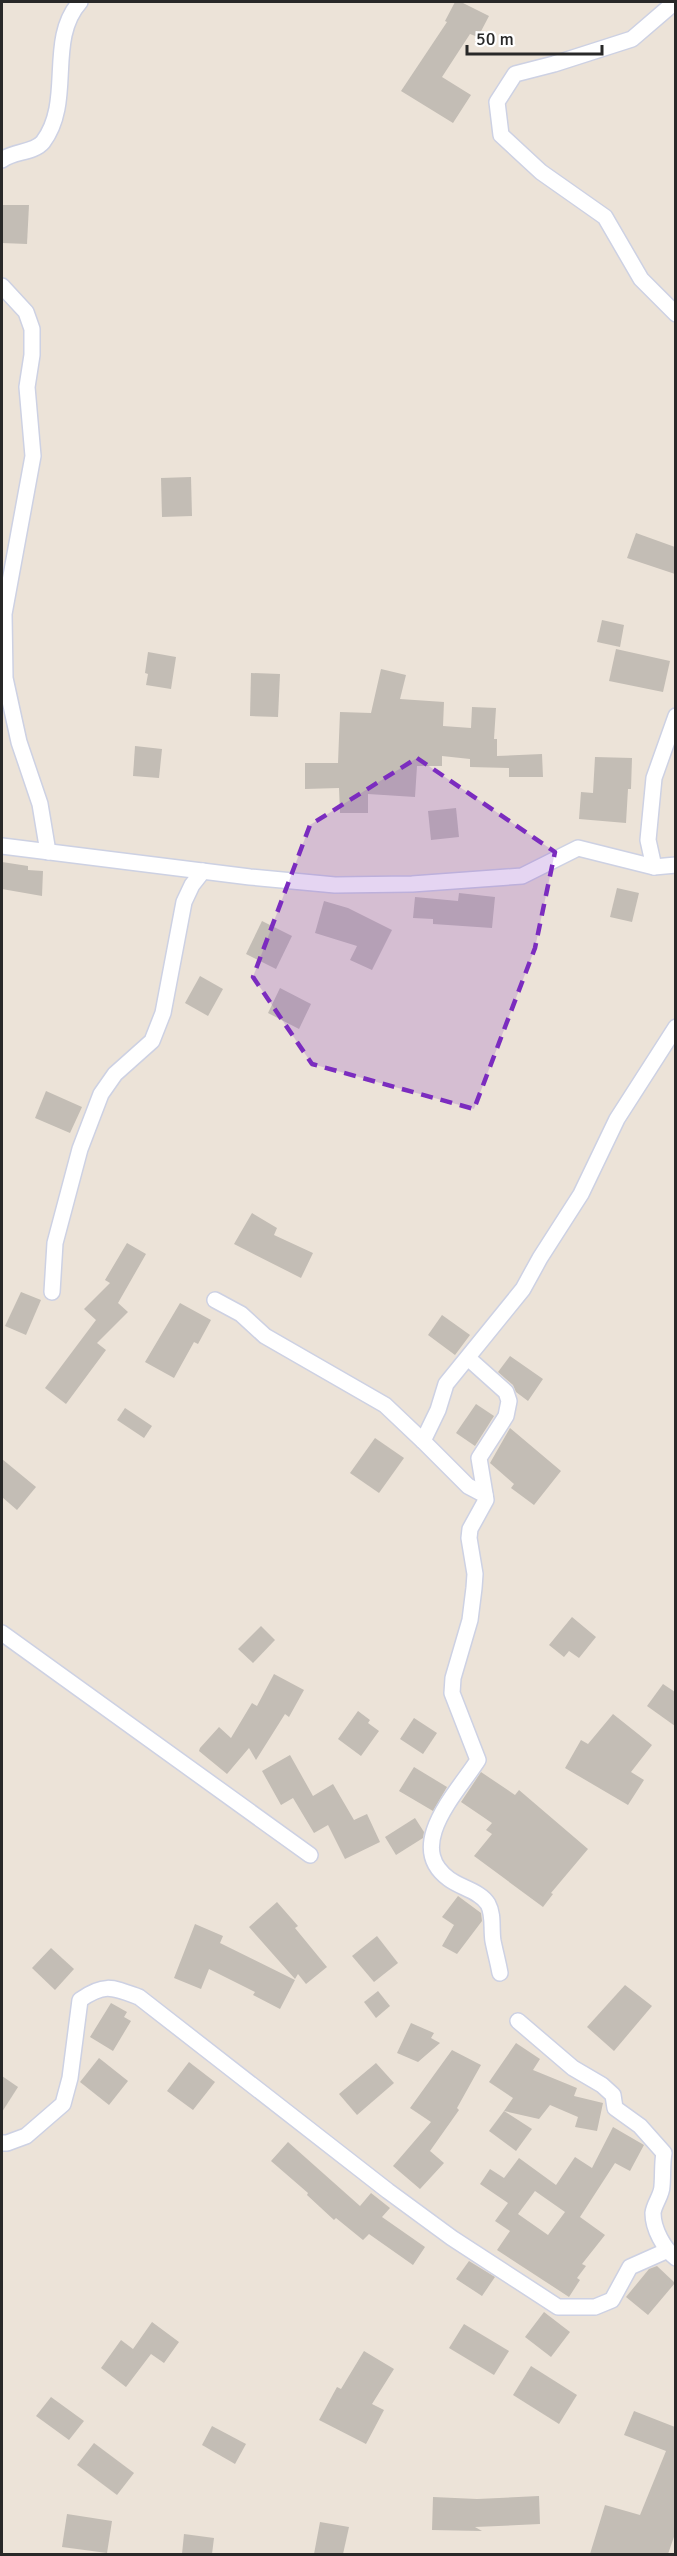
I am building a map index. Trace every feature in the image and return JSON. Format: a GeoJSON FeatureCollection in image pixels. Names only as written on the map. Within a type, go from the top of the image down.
{"type":"FeatureCollection","features":[{"type":"Feature","properties":{"kind":"street"},"geometry":{"type":"LineString","coordinates":[[2,160],[16,152],[34,148],[42,143],[58,101],[65,27],[80,2]]}},
{"type":"Feature","properties":{"kind":"street"},"geometry":{"type":"LineString","coordinates":[[675,2],[632,39],[515,74],[497,102],[501,135],[541,172],[604,217],[640,279],[675,314]]}},
{"type":"Feature","properties":{"kind":"street"},"geometry":{"type":"LineString","coordinates":[[2,286],[26,312],[32,329],[32,355],[27,387],[33,456],[4,614],[5,678],[19,742],[40,804],[48,852]]}},
{"type":"Feature","properties":{"kind":"street"},"geometry":{"type":"LineString","coordinates":[[654,867],[648,840],[654,778],[675,716]]}},
{"type":"Feature","properties":{"kind":"street"},"geometry":{"type":"LineString","coordinates":[[2,846],[335,885],[412,884],[522,876],[578,848],[654,867],[675,865]]}},
{"type":"Feature","properties":{"kind":"street"},"geometry":{"type":"LineString","coordinates":[[52,1293],[55,1243],[80,1149],[100,1094],[115,1074],[152,1041],[163,1014],[184,903],[192,885],[203,871]]}},
{"type":"Feature","properties":{"kind":"street"},"geometry":{"type":"LineString","coordinates":[[423,1441],[438,1410],[446,1383],[523,1289],[581,1194],[617,1119],[675,1027]]}},
{"type":"Feature","properties":{"kind":"street"},"geometry":{"type":"LineString","coordinates":[[215,1300],[241,1314],[265,1336],[385,1405],[468,1486],[485,1495]]}},
{"type":"Feature","properties":{"kind":"street"},"geometry":{"type":"LineString","coordinates":[[468,1358],[478,1364],[506,1392],[509,1401],[506,1416],[479,1458],[486,1500],[470,1528],[469,1538],[475,1574],[474,1588],[470,1620],[453,1678],[452,1693],[478,1760],[438,1821],[430,1842],[431,1855],[437,1869],[450,1880],[475,1892],[487,1903],[500,1972]]}},
{"type":"Feature","properties":{"kind":"street"},"geometry":{"type":"LineString","coordinates":[[2,1633],[310,1855]]}},
{"type":"Feature","properties":{"kind":"street"},"geometry":{"type":"LineString","coordinates":[[2,2143],[26,2136],[63,2104],[70,2079],[80,2000],[96,1989],[117,1989],[139,1997],[388,2191],[452,2238],[558,2307],[595,2307],[612,2301],[630,2267],[671,2255],[660,2237],[653,2213],[663,2187],[661,2174],[664,2153],[640,2126],[615,2108],[613,2095],[602,2085],[573,2068],[518,2021]]}},
{"type":"Feature","properties":{"kind":"highlighted area"},"geometry":{"type":"Polygon","coordinates":[[[417,758],[555,852],[535,948],[474,1109],[312,1064],[253,977],[310,825],[417,758]]]}},
{"type":"Feature","properties":{"kind":"building"},"geometry":{"type":"Polygon","coordinates":[[[455,2],[461,2],[489,16],[478,37],[470,34],[442,77],[471,95],[453,123],[401,91],[447,22],[445,21],[455,2]]]}},
{"type":"Feature","properties":{"kind":"building"},"geometry":{"type":"Polygon","coordinates":[[[2,205],[29,205],[27,244],[2,243],[2,205]]]}},
{"type":"Feature","properties":{"kind":"building"},"geometry":{"type":"Polygon","coordinates":[[[191,477],[192,516],[162,517],[161,478],[191,477]]]}},
{"type":"Feature","properties":{"kind":"building"},"geometry":{"type":"Polygon","coordinates":[[[636,533],[675,547],[675,574],[627,558],[636,533]]]}},
{"type":"Feature","properties":{"kind":"building"},"geometry":{"type":"Polygon","coordinates":[[[602,620],[624,625],[620,647],[597,642],[602,620]]]}},
{"type":"Feature","properties":{"kind":"building"},"geometry":{"type":"Polygon","coordinates":[[[616,649],[670,661],[663,692],[609,681],[616,649]]]}},
{"type":"Feature","properties":{"kind":"building"},"geometry":{"type":"Polygon","coordinates":[[[148,652],[176,657],[171,689],[146,685],[148,652]]]}},
{"type":"Feature","properties":{"kind":"building"},"geometry":{"type":"Polygon","coordinates":[[[381,669],[406,675],[400,699],[444,702],[443,726],[471,728],[472,707],[496,708],[494,739],[497,739],[497,756],[542,754],[543,777],[509,777],[509,768],[470,767],[470,759],[442,756],[442,766],[417,766],[415,797],[368,794],[368,813],[340,813],[339,788],[305,789],[305,763],[338,763],[340,712],[371,713],[381,669]]]}},
{"type":"Feature","properties":{"kind":"building"},"geometry":{"type":"Polygon","coordinates":[[[251,673],[280,674],[278,717],[250,716],[251,673]]]}},
{"type":"Feature","properties":{"kind":"building"},"geometry":{"type":"Polygon","coordinates":[[[135,746],[162,749],[159,778],[133,776],[135,746]]]}},
{"type":"Feature","properties":{"kind":"building"},"geometry":{"type":"Polygon","coordinates":[[[595,757],[632,758],[631,789],[628,789],[626,823],[579,819],[581,792],[593,793],[595,757]]]}},
{"type":"Feature","properties":{"kind":"building"},"geometry":{"type":"Polygon","coordinates":[[[456,808],[459,837],[431,840],[428,811],[456,808]]]}},
{"type":"Feature","properties":{"kind":"building"},"geometry":{"type":"Polygon","coordinates":[[[2,862],[28,866],[28,870],[43,871],[42,896],[2,889],[2,862]]]}},
{"type":"Feature","properties":{"kind":"building"},"geometry":{"type":"Polygon","coordinates":[[[617,888],[639,893],[632,922],[610,917],[617,888]]]}},
{"type":"Feature","properties":{"kind":"building"},"geometry":{"type":"Polygon","coordinates":[[[459,893],[495,897],[492,928],[433,924],[433,919],[413,918],[415,897],[458,901],[459,893]]]}},
{"type":"Feature","properties":{"kind":"building"},"geometry":{"type":"Polygon","coordinates":[[[324,901],[348,908],[392,930],[372,970],[350,960],[357,946],[315,933],[324,901]]]}},
{"type":"Feature","properties":{"kind":"building"},"geometry":{"type":"Polygon","coordinates":[[[262,921],[292,936],[276,969],[246,954],[262,921]]]}},
{"type":"Feature","properties":{"kind":"building"},"geometry":{"type":"Polygon","coordinates":[[[200,976],[223,989],[208,1016],[185,1003],[200,976]]]}},
{"type":"Feature","properties":{"kind":"building"},"geometry":{"type":"Polygon","coordinates":[[[280,988],[311,1004],[299,1029],[268,1013],[280,988]]]}},
{"type":"Feature","properties":{"kind":"building"},"geometry":{"type":"Polygon","coordinates":[[[46,1091],[82,1107],[70,1133],[35,1118],[46,1091]]]}},
{"type":"Feature","properties":{"kind":"building"},"geometry":{"type":"Polygon","coordinates":[[[252,1213],[277,1228],[274,1235],[313,1253],[301,1278],[234,1244],[252,1213]]]}},
{"type":"Feature","properties":{"kind":"building"},"geometry":{"type":"Polygon","coordinates":[[[127,1243],[146,1254],[118,1303],[128,1312],[97,1343],[106,1350],[66,1404],[45,1388],[96,1320],[84,1309],[110,1283],[105,1280],[127,1243]]]}},
{"type":"Feature","properties":{"kind":"building"},"geometry":{"type":"Polygon","coordinates":[[[21,1292],[41,1300],[26,1335],[5,1326],[21,1292]]]}},
{"type":"Feature","properties":{"kind":"building"},"geometry":{"type":"Polygon","coordinates":[[[180,1303],[211,1320],[198,1344],[194,1342],[174,1378],[145,1362],[180,1303]]]}},
{"type":"Feature","properties":{"kind":"building"},"geometry":{"type":"Polygon","coordinates":[[[442,1315],[470,1335],[455,1355],[428,1335],[442,1315]]]}},
{"type":"Feature","properties":{"kind":"building"},"geometry":{"type":"Polygon","coordinates":[[[510,1356],[543,1379],[528,1401],[516,1392],[513,1385],[498,1372],[510,1356]]]}},
{"type":"Feature","properties":{"kind":"building"},"geometry":{"type":"Polygon","coordinates":[[[476,1404],[494,1416],[475,1446],[456,1433],[476,1404]]]}},
{"type":"Feature","properties":{"kind":"building"},"geometry":{"type":"Polygon","coordinates":[[[125,1408],[152,1426],[144,1438],[117,1420],[125,1408]]]}},
{"type":"Feature","properties":{"kind":"building"},"geometry":{"type":"Polygon","coordinates":[[[510,1428],[561,1471],[534,1505],[511,1488],[514,1484],[490,1463],[510,1428]]]}},
{"type":"Feature","properties":{"kind":"building"},"geometry":{"type":"Polygon","coordinates":[[[375,1438],[404,1458],[379,1493],[350,1473],[375,1438]]]}},
{"type":"Feature","properties":{"kind":"building"},"geometry":{"type":"Polygon","coordinates":[[[2,1459],[36,1487],[17,1510],[2,1497],[2,1459]]]}},
{"type":"Feature","properties":{"kind":"building"},"geometry":{"type":"Polygon","coordinates":[[[572,1617],[596,1637],[579,1658],[569,1651],[564,1657],[549,1645],[572,1617]]]}},
{"type":"Feature","properties":{"kind":"building"},"geometry":{"type":"Polygon","coordinates":[[[261,1626],[275,1640],[253,1663],[238,1649],[261,1626]]]}},
{"type":"Feature","properties":{"kind":"building"},"geometry":{"type":"Polygon","coordinates":[[[274,1674],[304,1690],[289,1717],[285,1714],[256,1760],[249,1748],[227,1774],[199,1751],[200,1748],[219,1727],[231,1738],[252,1703],[257,1706],[274,1674]]]}},
{"type":"Feature","properties":{"kind":"building"},"geometry":{"type":"Polygon","coordinates":[[[663,1684],[675,1692],[675,1726],[647,1706],[663,1684]]]}},
{"type":"Feature","properties":{"kind":"building"},"geometry":{"type":"Polygon","coordinates":[[[358,1711],[379,1731],[361,1756],[338,1739],[358,1711]]]}},
{"type":"Feature","properties":{"kind":"building"},"geometry":{"type":"Polygon","coordinates":[[[613,1714],[652,1745],[631,1772],[644,1780],[628,1805],[565,1768],[581,1740],[588,1744],[613,1714]]]}},
{"type":"Feature","properties":{"kind":"building"},"geometry":{"type":"Polygon","coordinates":[[[414,1718],[437,1733],[423,1754],[400,1739],[414,1718]]]}},
{"type":"Feature","properties":{"kind":"building"},"geometry":{"type":"Polygon","coordinates":[[[290,1755],[313,1796],[333,1784],[354,1820],[367,1814],[380,1842],[345,1859],[328,1825],[314,1833],[293,1798],[281,1805],[262,1771],[290,1755]]]}},
{"type":"Feature","properties":{"kind":"building"},"geometry":{"type":"Polygon","coordinates":[[[414,1767],[447,1787],[433,1811],[399,1791],[414,1767]]]}},
{"type":"Feature","properties":{"kind":"building"},"geometry":{"type":"Polygon","coordinates":[[[481,1772],[515,1795],[519,1790],[588,1849],[551,1893],[553,1894],[543,1907],[474,1856],[492,1834],[486,1830],[492,1823],[461,1802],[481,1772]]]}},
{"type":"Feature","properties":{"kind":"building"},"geometry":{"type":"Polygon","coordinates":[[[415,1818],[424,1832],[423,1838],[396,1855],[385,1837],[415,1818]]]}},
{"type":"Feature","properties":{"kind":"building"},"geometry":{"type":"Polygon","coordinates":[[[458,1896],[481,1913],[482,1921],[457,1954],[442,1946],[454,1925],[442,1917],[458,1896]]]}},
{"type":"Feature","properties":{"kind":"building"},"geometry":{"type":"Polygon","coordinates":[[[277,1902],[298,1926],[295,1928],[327,1967],[306,1984],[298,1974],[295,1979],[249,1927],[277,1902]]]}},
{"type":"Feature","properties":{"kind":"building"},"geometry":{"type":"Polygon","coordinates":[[[195,1924],[223,1936],[220,1943],[295,1980],[280,2009],[253,1995],[255,1992],[209,1969],[201,1989],[174,1978],[195,1924]]]}},
{"type":"Feature","properties":{"kind":"building"},"geometry":{"type":"Polygon","coordinates":[[[377,1936],[398,1963],[374,1982],[352,1956],[377,1936]]]}},
{"type":"Feature","properties":{"kind":"building"},"geometry":{"type":"Polygon","coordinates":[[[51,1948],[74,1969],[55,1990],[32,1968],[51,1948]]]}},
{"type":"Feature","properties":{"kind":"building"},"geometry":{"type":"Polygon","coordinates":[[[625,1985],[652,2006],[614,2051],[587,2027],[625,1985]]]}},
{"type":"Feature","properties":{"kind":"building"},"geometry":{"type":"Polygon","coordinates":[[[378,1991],[390,2006],[376,2018],[364,2002],[378,1991]]]}},
{"type":"Feature","properties":{"kind":"building"},"geometry":{"type":"Polygon","coordinates":[[[111,2003],[127,2012],[124,2017],[131,2021],[113,2051],[90,2037],[111,2003]]]}},
{"type":"Feature","properties":{"kind":"building"},"geometry":{"type":"Polygon","coordinates":[[[411,2023],[434,2033],[431,2038],[440,2043],[418,2062],[397,2053],[411,2023]]]}},
{"type":"Feature","properties":{"kind":"building"},"geometry":{"type":"Polygon","coordinates":[[[516,2043],[540,2059],[533,2070],[577,2088],[574,2096],[603,2103],[597,2131],[575,2127],[578,2117],[550,2105],[539,2119],[504,2111],[513,2098],[489,2082],[516,2043]]]}},
{"type":"Feature","properties":{"kind":"building"},"geometry":{"type":"Polygon","coordinates":[[[452,2050],[481,2065],[457,2108],[459,2110],[430,2151],[444,2163],[420,2189],[393,2166],[431,2122],[410,2108],[452,2050]]]}},
{"type":"Feature","properties":{"kind":"building"},"geometry":{"type":"Polygon","coordinates":[[[99,2058],[128,2081],[109,2105],[80,2082],[99,2058]]]}},
{"type":"Feature","properties":{"kind":"building"},"geometry":{"type":"Polygon","coordinates":[[[189,2062],[215,2082],[193,2110],[167,2091],[189,2062]]]}},
{"type":"Feature","properties":{"kind":"building"},"geometry":{"type":"Polygon","coordinates":[[[376,2063],[394,2083],[357,2115],[339,2094],[376,2063]]]}},
{"type":"Feature","properties":{"kind":"building"},"geometry":{"type":"Polygon","coordinates":[[[2,2076],[18,2087],[2,2112],[2,2076]]]}},
{"type":"Feature","properties":{"kind":"building"},"geometry":{"type":"Polygon","coordinates":[[[504,2111],[532,2129],[516,2151],[489,2131],[504,2111]]]}},
{"type":"Feature","properties":{"kind":"building"},"geometry":{"type":"Polygon","coordinates":[[[613,2127],[644,2145],[630,2171],[615,2163],[580,2217],[605,2235],[582,2264],[586,2266],[577,2278],[580,2280],[569,2297],[497,2250],[510,2231],[495,2221],[508,2203],[480,2184],[490,2169],[504,2178],[519,2158],[556,2185],[575,2157],[592,2168],[613,2127]],[[535,2191],[518,2214],[548,2235],[565,2212],[535,2191]]]}},
{"type":"Feature","properties":{"kind":"building"},"geometry":{"type":"Polygon","coordinates":[[[288,2142],[360,2206],[371,2193],[390,2208],[382,2217],[425,2247],[413,2265],[369,2234],[363,2240],[336,2218],[334,2220],[307,2195],[308,2193],[271,2161],[288,2142]]]}},
{"type":"Feature","properties":{"kind":"building"},"geometry":{"type":"Polygon","coordinates":[[[469,2261],[495,2277],[482,2296],[456,2279],[469,2261]]]}},
{"type":"Feature","properties":{"kind":"building"},"geometry":{"type":"Polygon","coordinates":[[[657,2266],[675,2283],[648,2315],[626,2297],[649,2269],[657,2266]]]}},
{"type":"Feature","properties":{"kind":"building"},"geometry":{"type":"Polygon","coordinates":[[[544,2312],[570,2332],[551,2357],[525,2337],[544,2312]]]}},
{"type":"Feature","properties":{"kind":"building"},"geometry":{"type":"Polygon","coordinates":[[[152,2322],[179,2342],[164,2363],[151,2354],[126,2387],[101,2368],[121,2340],[133,2349],[152,2322]]]}},
{"type":"Feature","properties":{"kind":"building"},"geometry":{"type":"Polygon","coordinates":[[[464,2324],[509,2351],[494,2375],[449,2348],[464,2324]]]}},
{"type":"Feature","properties":{"kind":"building"},"geometry":{"type":"Polygon","coordinates":[[[364,2351],[394,2369],[372,2404],[384,2410],[366,2444],[319,2420],[337,2387],[341,2389],[364,2351]]]}},
{"type":"Feature","properties":{"kind":"building"},"geometry":{"type":"Polygon","coordinates":[[[531,2366],[577,2395],[559,2424],[513,2395],[531,2366]]]}},
{"type":"Feature","properties":{"kind":"building"},"geometry":{"type":"Polygon","coordinates":[[[51,2397],[84,2421],[69,2440],[36,2416],[51,2397]]]}},
{"type":"Feature","properties":{"kind":"building"},"geometry":{"type":"Polygon","coordinates":[[[634,2411],[675,2427],[675,2534],[668,2554],[590,2554],[605,2505],[640,2515],[666,2451],[624,2435],[634,2411]]]}},
{"type":"Feature","properties":{"kind":"building"},"geometry":{"type":"Polygon","coordinates":[[[212,2426],[246,2444],[235,2464],[202,2445],[212,2426]]]}},
{"type":"Feature","properties":{"kind":"building"},"geometry":{"type":"Polygon","coordinates":[[[94,2443],[134,2473],[117,2495],[77,2465],[94,2443]]]}},
{"type":"Feature","properties":{"kind":"building"},"geometry":{"type":"Polygon","coordinates":[[[539,2496],[540,2524],[475,2527],[482,2531],[432,2530],[433,2497],[477,2499],[539,2496]]]}},
{"type":"Feature","properties":{"kind":"building"},"geometry":{"type":"Polygon","coordinates":[[[67,2514],[112,2521],[107,2553],[62,2547],[67,2514]]]}},
{"type":"Feature","properties":{"kind":"building"},"geometry":{"type":"Polygon","coordinates":[[[320,2522],[349,2527],[343,2554],[314,2554],[320,2522]]]}},
{"type":"Feature","properties":{"kind":"building"},"geometry":{"type":"Polygon","coordinates":[[[184,2534],[214,2538],[212,2554],[182,2554],[184,2534]]]}}]}
